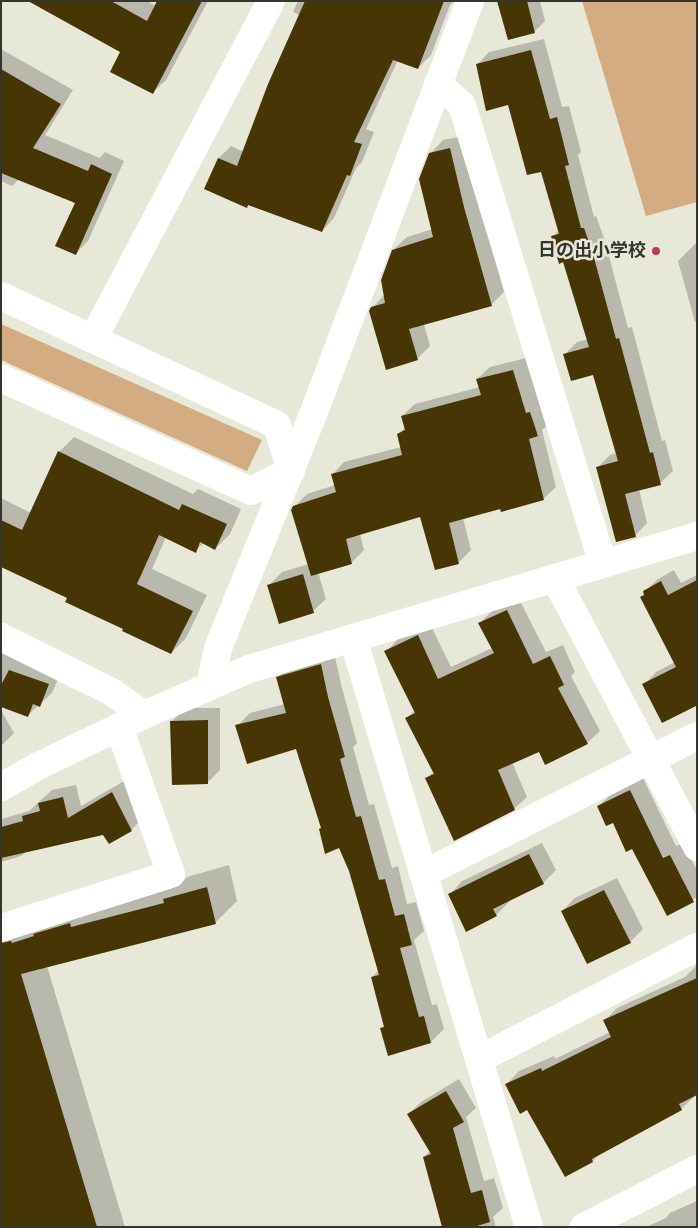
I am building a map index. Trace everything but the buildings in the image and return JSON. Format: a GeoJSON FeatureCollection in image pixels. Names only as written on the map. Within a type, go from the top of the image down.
{"type":"FeatureCollection","features":[{"type":"Feature","properties":{"kind":"street"},"geometry":{"type":"LineString","coordinates":[[93,339],[271,1]]}},
{"type":"Feature","properties":{"kind":"street"},"geometry":{"type":"LineString","coordinates":[[210,686],[218,648],[291,471],[470,1]]}},
{"type":"Feature","properties":{"kind":"street"},"geometry":{"type":"LineString","coordinates":[[438,84],[462,105],[602,564]]}},
{"type":"Feature","properties":{"kind":"street"},"geometry":{"type":"LineString","coordinates":[[1,296],[277,425],[291,471]]}},
{"type":"Feature","properties":{"kind":"street"},"geometry":{"type":"LineString","coordinates":[[1,378],[252,491],[291,471]]}},
{"type":"Feature","properties":{"kind":"street"},"geometry":{"type":"LineString","coordinates":[[1,787],[38,766],[144,715],[249,669],[697,536]]}},
{"type":"Feature","properties":{"kind":"street"},"geometry":{"type":"LineString","coordinates":[[554,578],[697,847]]}},
{"type":"Feature","properties":{"kind":"street"},"geometry":{"type":"LineString","coordinates":[[1,637],[112,692],[144,715]]}},
{"type":"Feature","properties":{"kind":"street"},"geometry":{"type":"LineString","coordinates":[[353,638],[529,1227]]}},
{"type":"Feature","properties":{"kind":"street"},"geometry":{"type":"LineString","coordinates":[[1,928],[171,874],[119,727]]}},
{"type":"Feature","properties":{"kind":"street"},"geometry":{"type":"LineString","coordinates":[[423,874],[697,736]]}},
{"type":"Feature","properties":{"kind":"street"},"geometry":{"type":"LineString","coordinates":[[479,1059],[697,947]]}},
{"type":"Feature","properties":{"kind":"street"},"geometry":{"type":"LineString","coordinates":[[584,1227],[697,1169]]}},
{"type":"Feature","properties":{"kind":"shaded area"},"geometry":{"type":"Polygon","coordinates":[[[582,1],[697,1],[697,202],[646,216],[582,1]]]}},
{"type":"Feature","properties":{"kind":"shaded area"},"geometry":{"type":"Polygon","coordinates":[[[1,324],[262,440],[247,471],[1,360],[1,324]]]}},
{"type":"Feature","properties":{"kind":"place","name":"日の出小学校"},"geometry":{"type":"Point","coordinates":[656,251]}}]}
